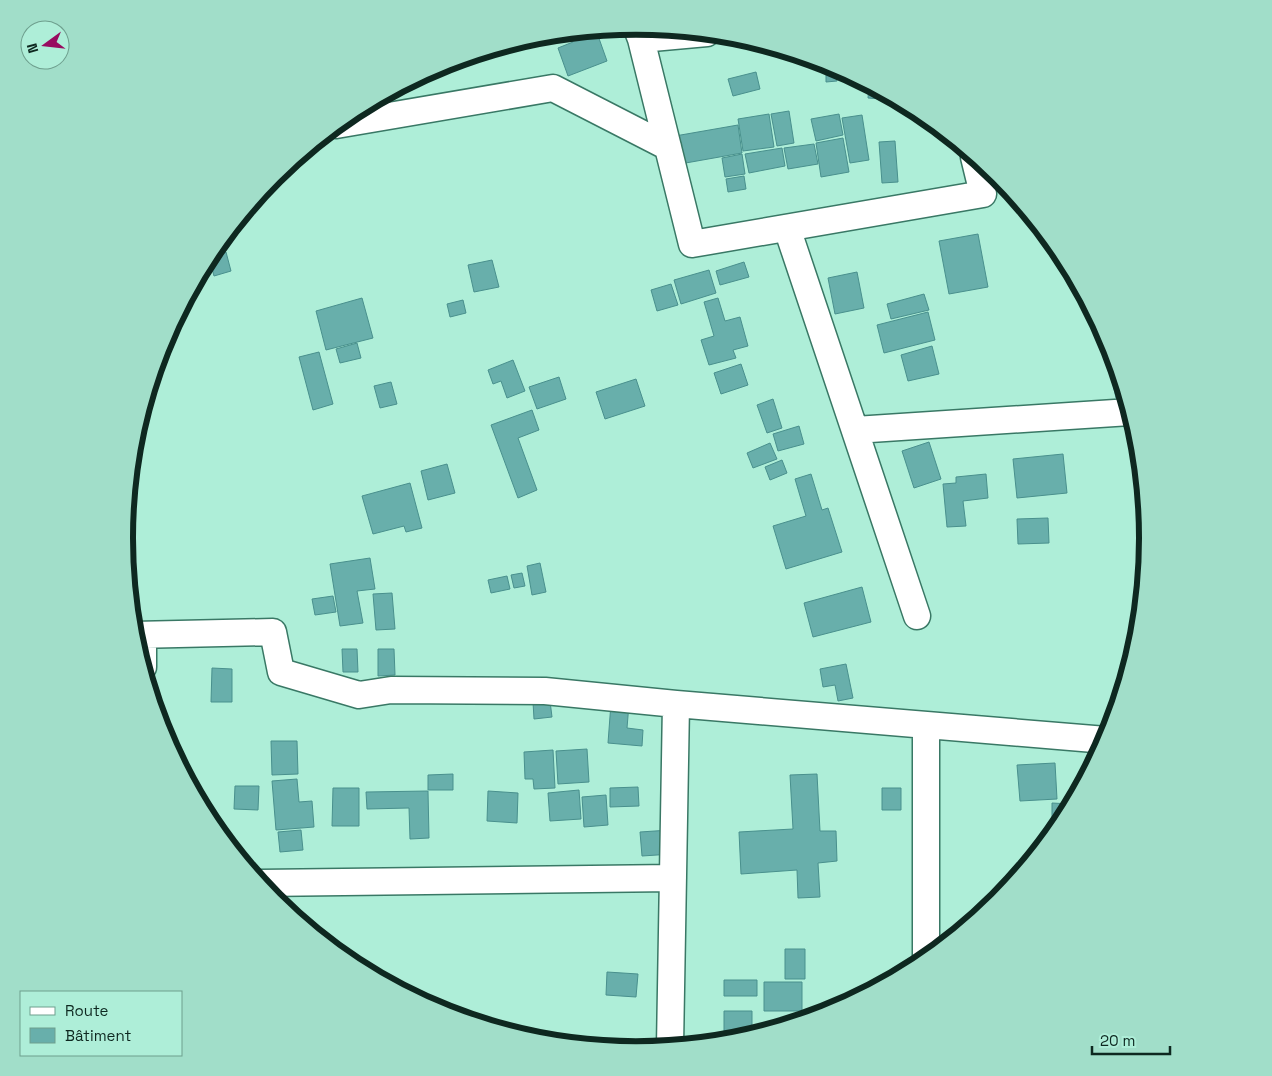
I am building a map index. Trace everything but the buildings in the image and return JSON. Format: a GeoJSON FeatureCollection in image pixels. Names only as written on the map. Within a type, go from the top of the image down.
{"type":"FeatureCollection","features":[{"type":"Feature","properties":{"kind":"street"},"geometry":{"type":"LineString","coordinates":[[639,35],[692,244],[983,194],[977,168]]}},
{"type":"Feature","properties":{"kind":"street"},"geometry":{"type":"LineString","coordinates":[[354,122],[553,88],[668,148]]}},
{"type":"Feature","properties":{"kind":"street"},"geometry":{"type":"LineString","coordinates":[[787,228],[918,616]]}},
{"type":"Feature","properties":{"kind":"street"},"geometry":{"type":"LineString","coordinates":[[855,430],[1123,412]]}},
{"type":"Feature","properties":{"kind":"street"},"geometry":{"type":"LineString","coordinates":[[143,635],[273,632],[282,672],[359,695],[391,690],[544,691],[1097,739]]}},
{"type":"Feature","properties":{"kind":"street"},"geometry":{"type":"LineString","coordinates":[[670,1040],[676,704]]}},
{"type":"Feature","properties":{"kind":"street"},"geometry":{"type":"LineString","coordinates":[[926,725],[926,948]]}},
{"type":"Feature","properties":{"kind":"street"},"geometry":{"type":"LineString","coordinates":[[270,883],[673,878]]}}]}
